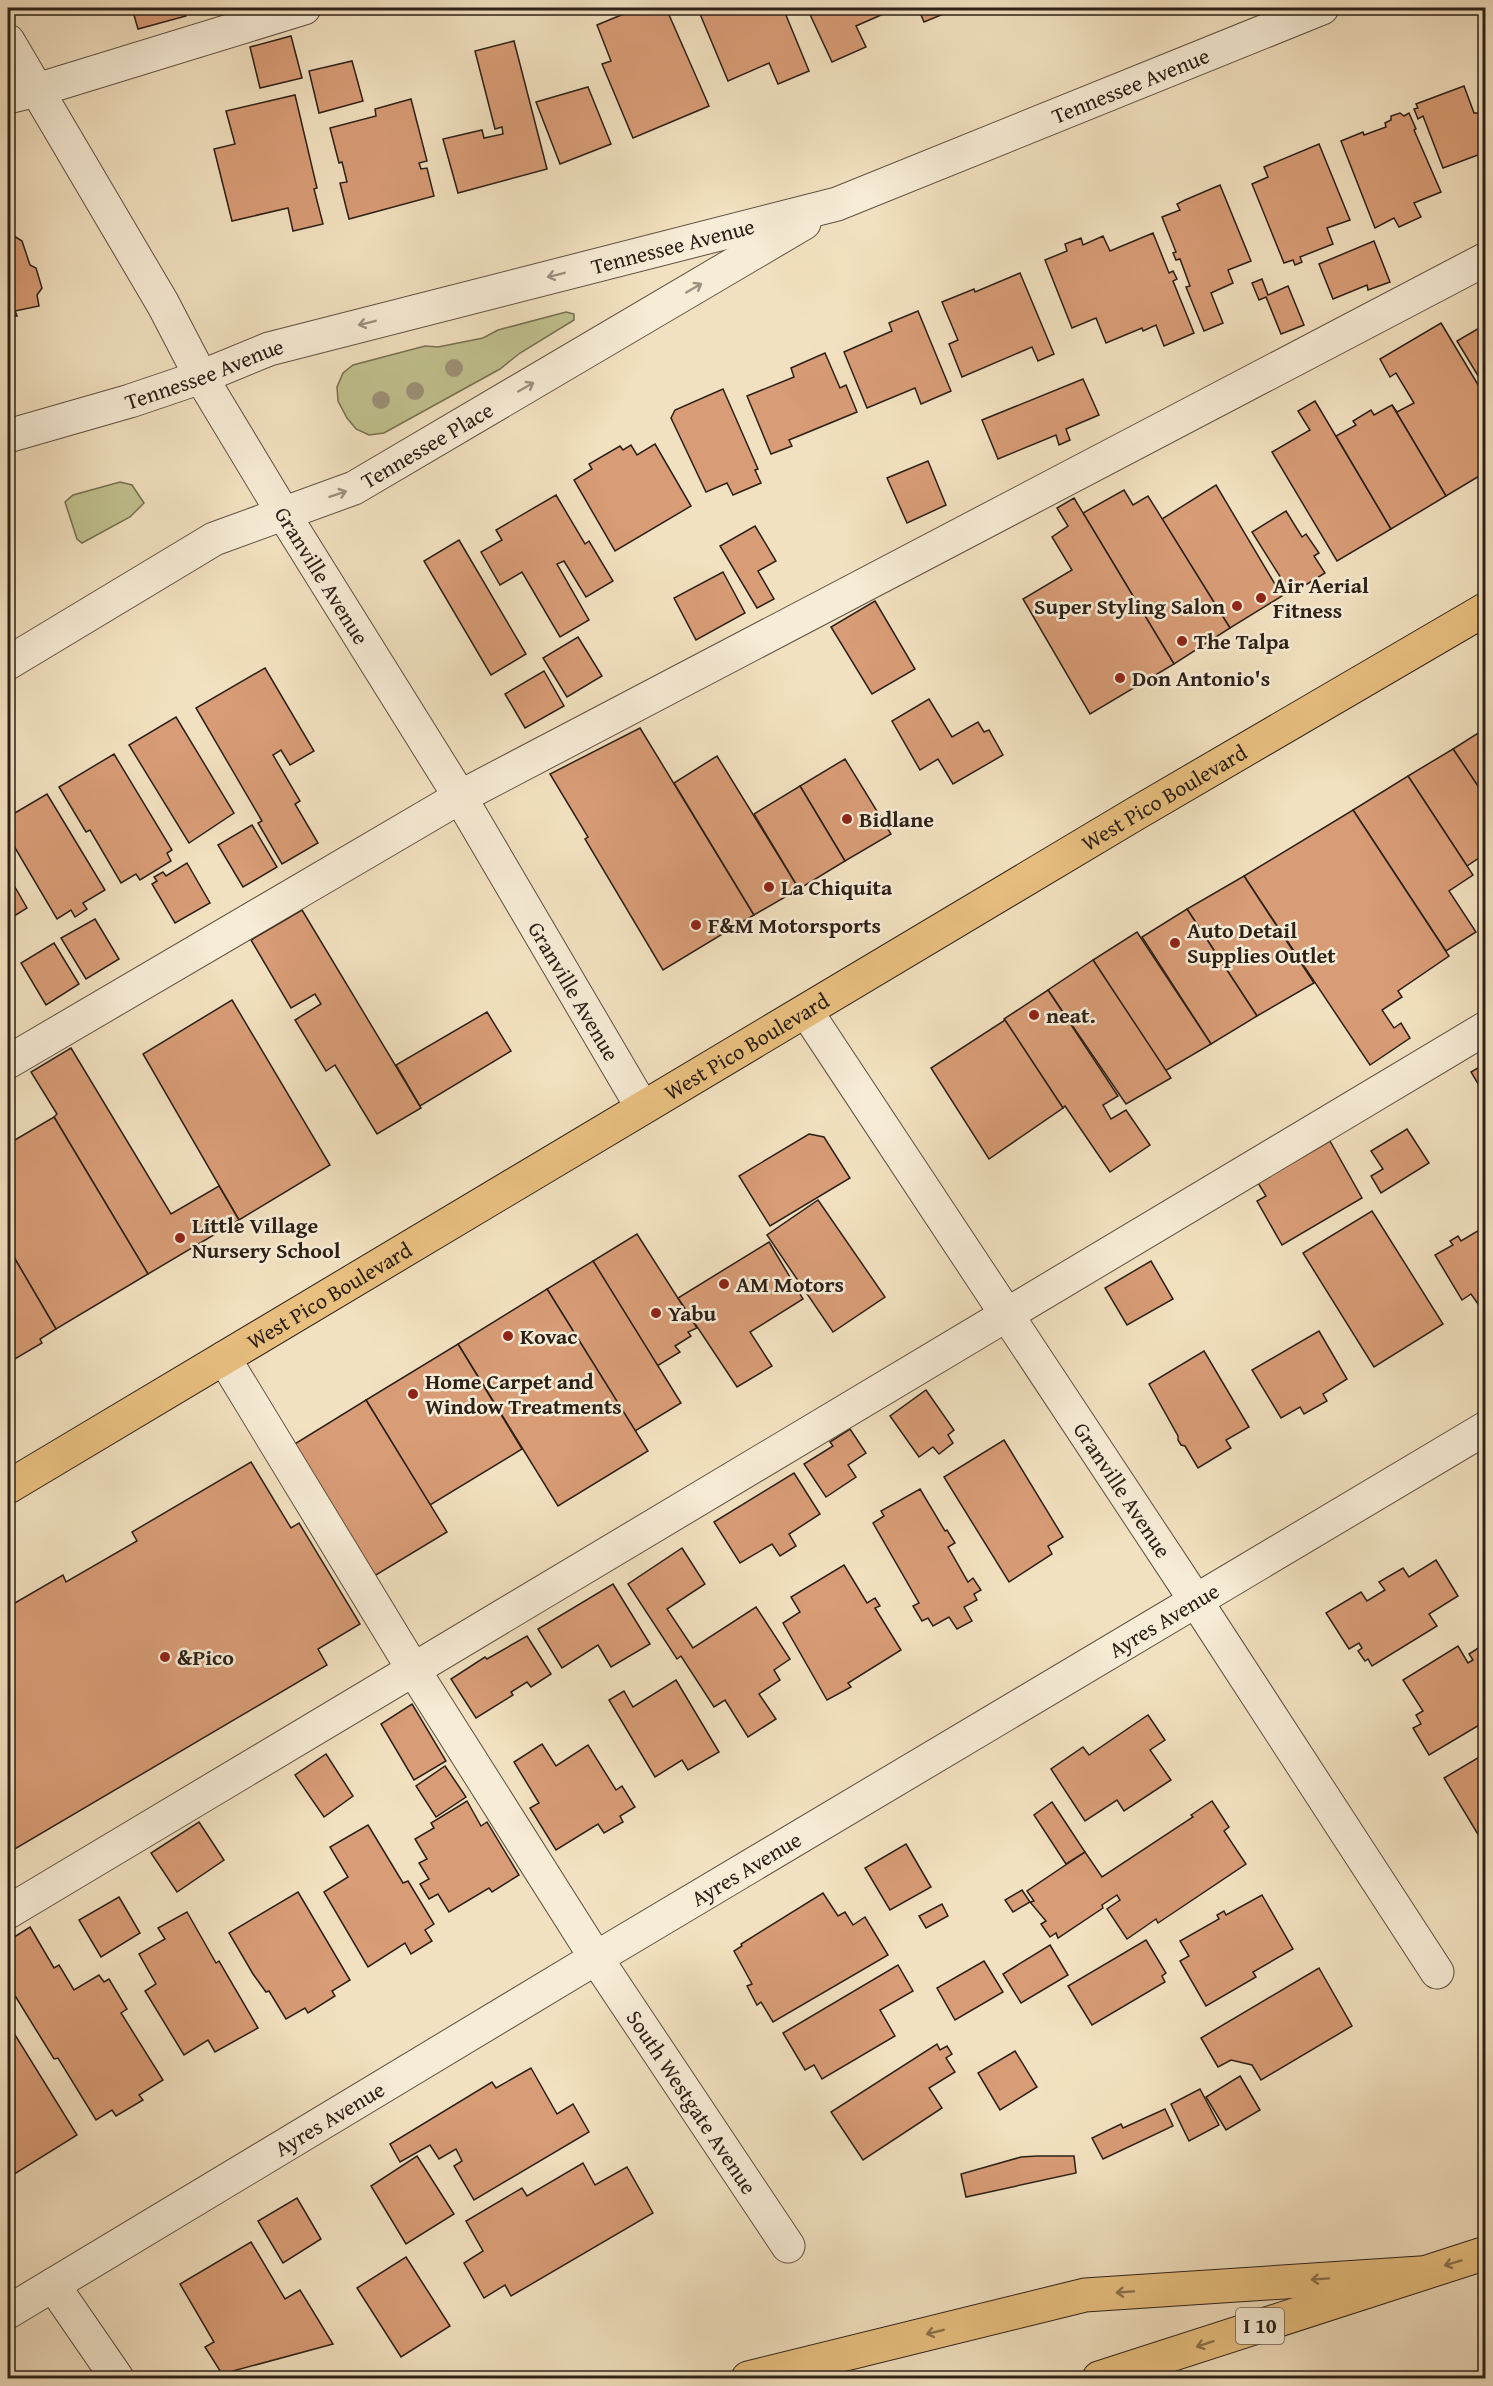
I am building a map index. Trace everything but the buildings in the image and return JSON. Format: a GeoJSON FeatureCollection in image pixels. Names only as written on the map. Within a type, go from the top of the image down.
{"type":"FeatureCollection","features":[{"type":"Feature","properties":{"kind":"main road","name":"West Pico Boulevard"},"geometry":{"type":"LineString","coordinates":[[8,1487],[642,1107],[1485,609]]}},
{"type":"Feature","properties":{"kind":"main road","name":"I 10"},"geometry":{"type":"LineString","coordinates":[[1099,2379],[1485,2253]]}},
{"type":"Feature","properties":{"kind":"main road"},"geometry":{"type":"LineString","coordinates":[[748,2379],[1085,2295],[1420,2273]]}},
{"type":"Feature","properties":{"kind":"street"},"geometry":{"type":"LineString","coordinates":[[22,93],[304,8]]}},
{"type":"Feature","properties":{"kind":"street","name":"Tennessee Avenue"},"geometry":{"type":"LineString","coordinates":[[8,436],[130,401],[269,349],[837,204],[1322,8]]}},
{"type":"Feature","properties":{"kind":"street","name":"Granville Avenue"},"geometry":{"type":"LineString","coordinates":[[8,41],[22,93],[163,304],[201,376],[283,513],[460,797],[642,1107]]}},
{"type":"Feature","properties":{"kind":"street","name":"Tennessee Place"},"geometry":{"type":"LineString","coordinates":[[8,663],[214,539],[354,488],[837,204]]}},
{"type":"Feature","properties":{"kind":"street"},"geometry":{"type":"LineString","coordinates":[[8,1062],[460,797],[1485,259]]}},
{"type":"Feature","properties":{"kind":"street","name":"Granville Avenue"},"geometry":{"type":"LineString","coordinates":[[806,1011],[1196,1601],[1437,1972]]}},
{"type":"Feature","properties":{"kind":"street"},"geometry":{"type":"LineString","coordinates":[[8,1912],[1485,1028]]}},
{"type":"Feature","properties":{"kind":"street","name":"South Westgate Avenue"},"geometry":{"type":"LineString","coordinates":[[224,1358],[413,1670],[596,1958],[788,2246]]}},
{"type":"Feature","properties":{"kind":"street","name":"Ayres Avenue"},"geometry":{"type":"LineString","coordinates":[[8,2312],[1485,1428]]}},
{"type":"Feature","properties":{"kind":"street"},"geometry":{"type":"LineString","coordinates":[[53,2285],[117,2379]]}},
{"type":"Feature","properties":{"kind":"green space"},"geometry":{"type":"Polygon","coordinates":[[[566,312],[574,314],[574,320],[520,353],[500,369],[384,433],[369,435],[356,429],[338,401],[337,387],[343,373],[353,365],[425,346],[438,347],[483,338],[498,330],[566,312]]]}},
{"type":"Feature","properties":{"kind":"green space"},"geometry":{"type":"Polygon","coordinates":[[[120,482],[132,485],[144,503],[130,517],[82,543],[77,539],[65,502],[73,495],[120,482]]]}},
{"type":"Feature","properties":{"kind":"place","name":"Air Aerial Fitness"},"geometry":{"type":"Point","coordinates":[1261,598]}},
{"type":"Feature","properties":{"kind":"place","name":"Super Styling Salon"},"geometry":{"type":"Point","coordinates":[1237,606]}},
{"type":"Feature","properties":{"kind":"place","name":"The Talpa"},"geometry":{"type":"Point","coordinates":[1182,641]}},
{"type":"Feature","properties":{"kind":"place","name":"Don Antonio's"},"geometry":{"type":"Point","coordinates":[1120,678]}},
{"type":"Feature","properties":{"kind":"place","name":"Bidlane"},"geometry":{"type":"Point","coordinates":[847,819]}},
{"type":"Feature","properties":{"kind":"place","name":"La Chiquita"},"geometry":{"type":"Point","coordinates":[769,887]}},
{"type":"Feature","properties":{"kind":"place","name":"F&M Motorsports"},"geometry":{"type":"Point","coordinates":[696,925]}},
{"type":"Feature","properties":{"kind":"place","name":"Auto Detail Supplies Outlet"},"geometry":{"type":"Point","coordinates":[1175,943]}},
{"type":"Feature","properties":{"kind":"place","name":"neat."},"geometry":{"type":"Point","coordinates":[1034,1015]}},
{"type":"Feature","properties":{"kind":"place","name":"Little Village Nursery School"},"geometry":{"type":"Point","coordinates":[180,1238]}},
{"type":"Feature","properties":{"kind":"place","name":"AM Motors"},"geometry":{"type":"Point","coordinates":[724,1284]}},
{"type":"Feature","properties":{"kind":"place","name":"Yabu"},"geometry":{"type":"Point","coordinates":[656,1313]}},
{"type":"Feature","properties":{"kind":"place","name":"Kovac"},"geometry":{"type":"Point","coordinates":[508,1336]}},
{"type":"Feature","properties":{"kind":"place","name":"Home Carpet and Window Treatments"},"geometry":{"type":"Point","coordinates":[413,1394]}},
{"type":"Feature","properties":{"kind":"place","name":"&Pico"},"geometry":{"type":"Point","coordinates":[165,1657]}}]}
